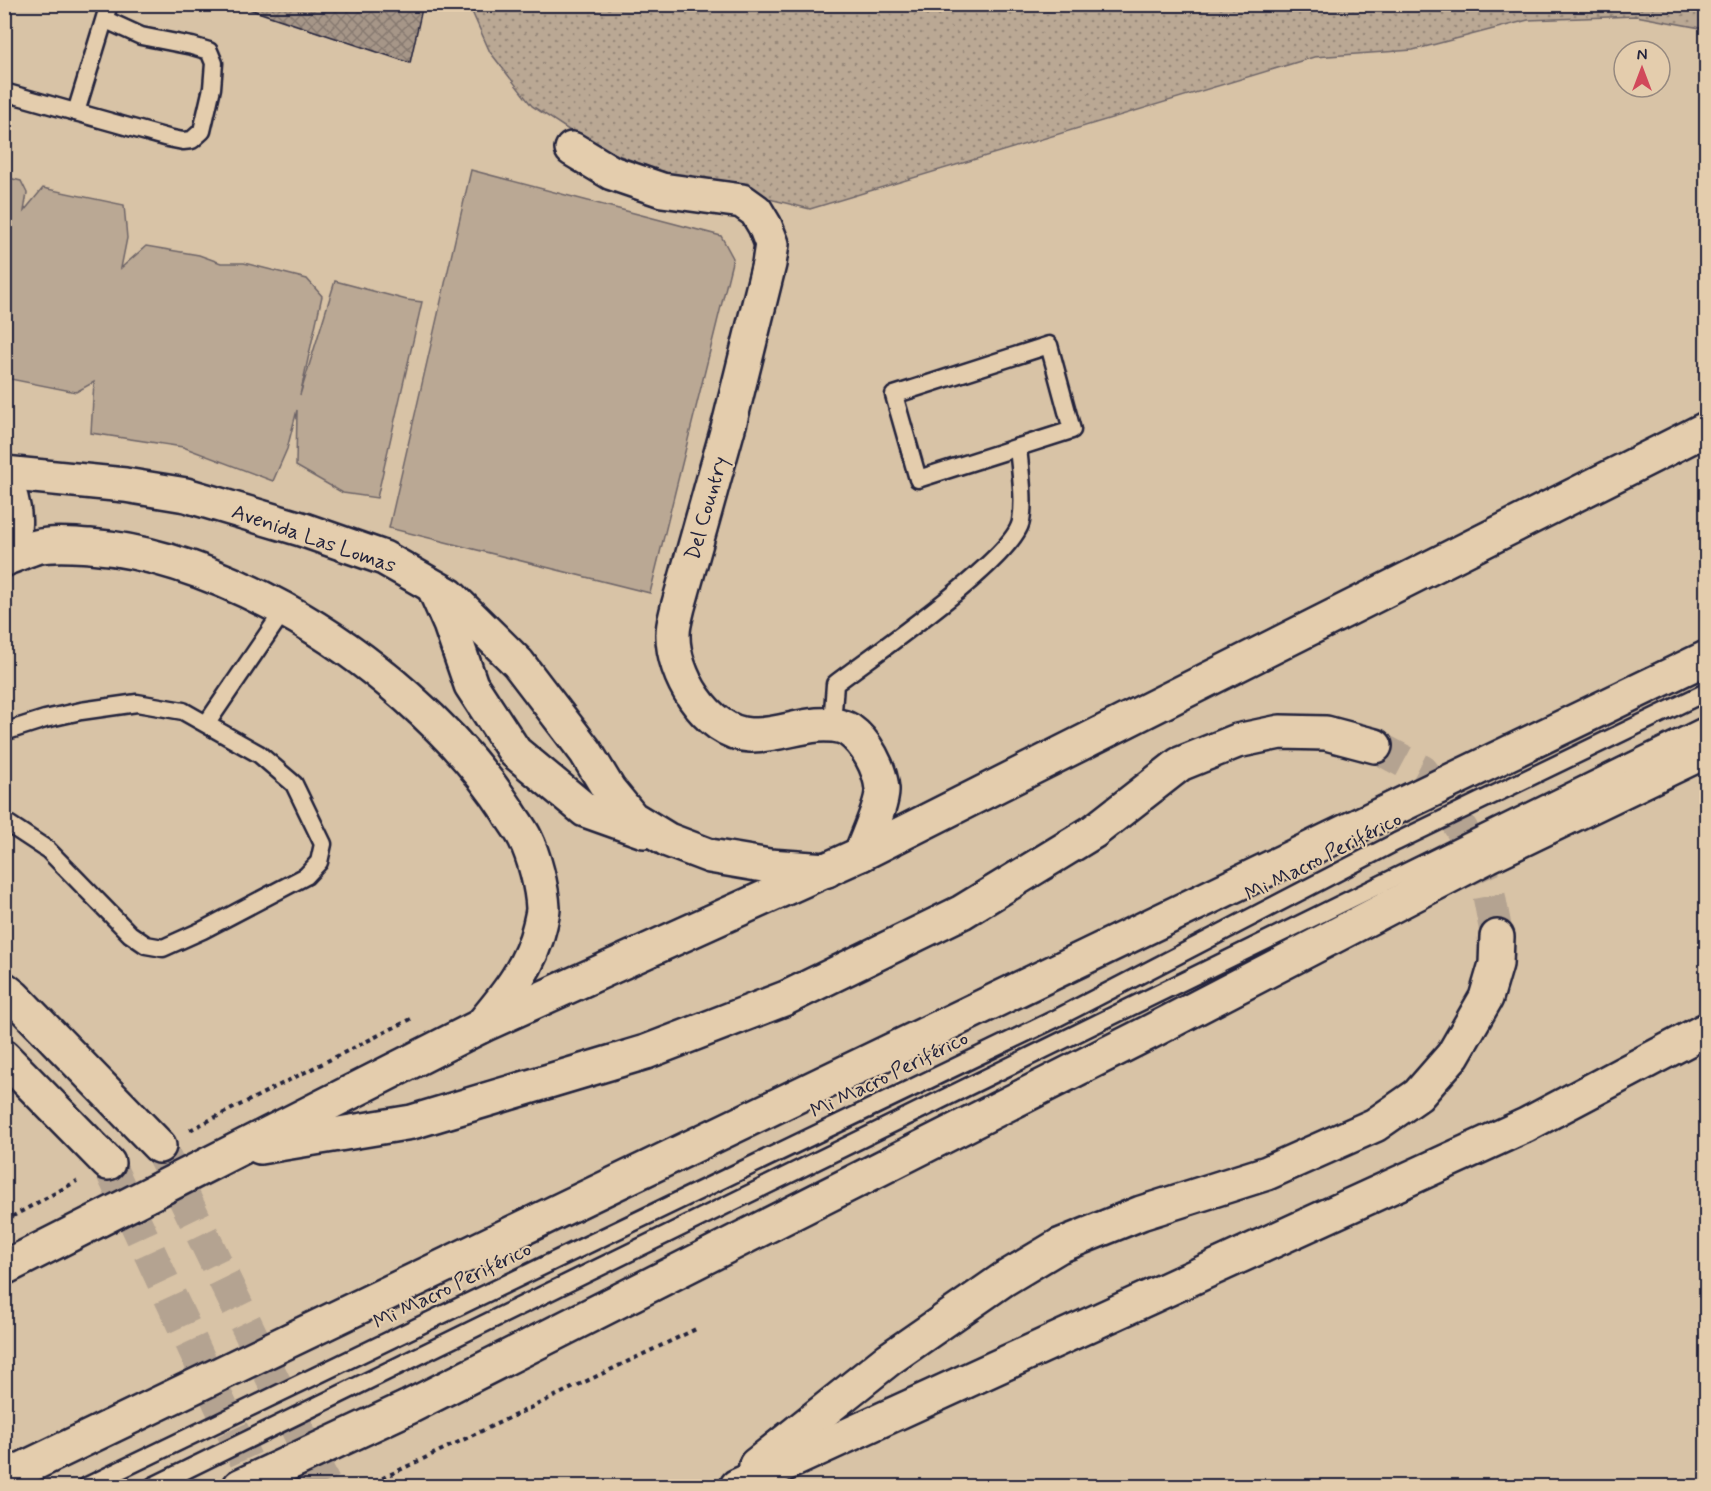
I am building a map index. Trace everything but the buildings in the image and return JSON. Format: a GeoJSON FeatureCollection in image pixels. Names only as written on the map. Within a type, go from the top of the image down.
{"type":"FeatureCollection","features":[{"type":"Feature","properties":{"kind":"main road","name":"Del Country"},"geometry":{"type":"LineString","coordinates":[[572,149],[612,173],[662,190],[742,201],[756,211],[765,226],[772,244],[769,264],[730,421],[678,607],[673,634],[677,664],[689,692],[704,710],[724,727],[748,735],[818,724],[832,725]]}},
{"type":"Feature","properties":{"kind":"main road"},"geometry":{"type":"LineString","coordinates":[[4,1268],[481,1026],[861,854],[1707,429]]}},
{"type":"Feature","properties":{"kind":"main road","name":"Avenida Las Lomas"},"geometry":{"type":"LineString","coordinates":[[4,473],[125,485],[186,495],[301,529],[384,558],[449,595],[518,663],[586,752],[609,790],[633,818],[665,839],[710,856],[769,866],[827,870]]}},
{"type":"Feature","properties":{"kind":"main road"},"geometry":{"type":"LineString","coordinates":[[4,479],[14,500],[15,530],[5,559]]}},
{"type":"Feature","properties":{"kind":"main road"},"geometry":{"type":"LineString","coordinates":[[5,559],[37,546],[115,548],[207,575],[284,610],[332,639],[389,682],[451,739],[494,789],[525,838],[539,880],[543,909],[536,943],[525,966],[507,994],[481,1026]]}},
{"type":"Feature","properties":{"kind":"main road"},"geometry":{"type":"LineString","coordinates":[[434,586],[471,685],[515,752],[585,810],[665,839]]}},
{"type":"Feature","properties":{"kind":"main road"},"geometry":{"type":"LineString","coordinates":[[4,1478],[1707,658]]}},
{"type":"Feature","properties":{"kind":"main road"},"geometry":{"type":"LineString","coordinates":[[832,725],[848,730],[863,745],[876,766],[882,790],[878,809],[861,854]]}},
{"type":"Feature","properties":{"kind":"main road"},"geometry":{"type":"LineString","coordinates":[[228,1153],[412,1122],[646,1052],[786,998],[962,912],[1093,832],[1180,764],[1237,741],[1280,732],[1326,733],[1375,746]]}},
{"type":"Feature","properties":{"kind":"main road"},"geometry":{"type":"LineString","coordinates":[[240,1486],[409,1407],[1148,1033],[1488,856],[1707,751]]}},
{"type":"Feature","properties":{"kind":"main road"},"geometry":{"type":"LineString","coordinates":[[494,789],[531,765]]}},
{"type":"Feature","properties":{"kind":"main road"},"geometry":{"type":"LineString","coordinates":[[731,1486],[889,1359],[1004,1279],[1059,1246],[1141,1213],[1267,1173],[1375,1125],[1418,1095],[1453,1055],[1486,998],[1496,964],[1497,937]]}},
{"type":"Feature","properties":{"kind":"main road"},"geometry":{"type":"LineString","coordinates":[[4,989],[159,1146]]}},
{"type":"Feature","properties":{"kind":"main road"},"geometry":{"type":"LineString","coordinates":[[737,1486],[1526,1125],[1707,1030]]}},
{"type":"Feature","properties":{"kind":"main road"},"geometry":{"type":"LineString","coordinates":[[4,1057],[108,1163]]}},
{"type":"Feature","properties":{"kind":"lane"},"geometry":{"type":"LineString","coordinates":[[4,92],[76,112],[183,141],[192,140],[202,131],[212,88],[214,63],[209,51],[141,36],[107,12],[76,112]]}},
{"type":"Feature","properties":{"kind":"lane"},"geometry":{"type":"LineString","coordinates":[[1049,345],[1072,430],[1018,447],[918,479],[894,395],[1049,345]]}},
{"type":"Feature","properties":{"kind":"lane"},"geometry":{"type":"LineString","coordinates":[[832,725],[835,684],[971,581],[1006,548],[1022,523],[1022,487],[1018,447]]}},
{"type":"Feature","properties":{"kind":"lane"},"geometry":{"type":"LineString","coordinates":[[207,723],[284,610]]}},
{"type":"Feature","properties":{"kind":"lane","name":"Mi Macro Periférico"},"geometry":{"type":"LineString","coordinates":[[87,1486],[1056,1019],[1396,843],[1707,692]]}},
{"type":"Feature","properties":{"kind":"lane"},"geometry":{"type":"LineString","coordinates":[[4,732],[45,718],[137,702],[183,711],[259,753],[294,784],[323,844],[319,862],[306,876],[203,930],[163,948],[146,945],[130,934],[48,850],[4,820]]}},
{"type":"Feature","properties":{"kind":"lane"},"geometry":{"type":"LineString","coordinates":[[153,1486],[1707,724]]}},
{"type":"Feature","properties":{"kind":"path"},"geometry":{"type":"LineString","coordinates":[[366,1486],[696,1329]]}},
{"type":"Feature","properties":{"kind":"shaded area"},"geometry":{"type":"Polygon","coordinates":[[[1706,4],[1706,29],[1636,16],[1528,20],[1413,50],[1314,57],[810,209],[667,174],[590,144],[532,106],[490,52],[469,5],[1706,4]]]}},
{"type":"Feature","properties":{"kind":"shaded area"},"geometry":{"type":"Polygon","coordinates":[[[471,170],[721,236],[733,258],[650,593],[389,528],[471,170]]]}},
{"type":"Feature","properties":{"kind":"shaded area"},"geometry":{"type":"Polygon","coordinates":[[[5,177],[21,181],[27,193],[24,211],[43,188],[124,205],[127,238],[121,268],[146,246],[199,255],[221,263],[244,263],[307,279],[322,296],[300,395],[335,281],[422,302],[377,498],[343,493],[296,466],[297,410],[287,449],[273,481],[183,447],[91,433],[94,382],[76,392],[5,378],[5,177]]]}},
{"type":"Feature","properties":{"kind":"tunnel"},"geometry":{"type":"LineString","coordinates":[[1375,746],[1422,771],[1441,796],[1462,830],[1487,885],[1497,937]]}},
{"type":"Feature","properties":{"kind":"tunnel"},"geometry":{"type":"LineString","coordinates":[[159,1146],[325,1486]]}},
{"type":"Feature","properties":{"kind":"tunnel"},"geometry":{"type":"LineString","coordinates":[[108,1163],[258,1486]]}}]}
